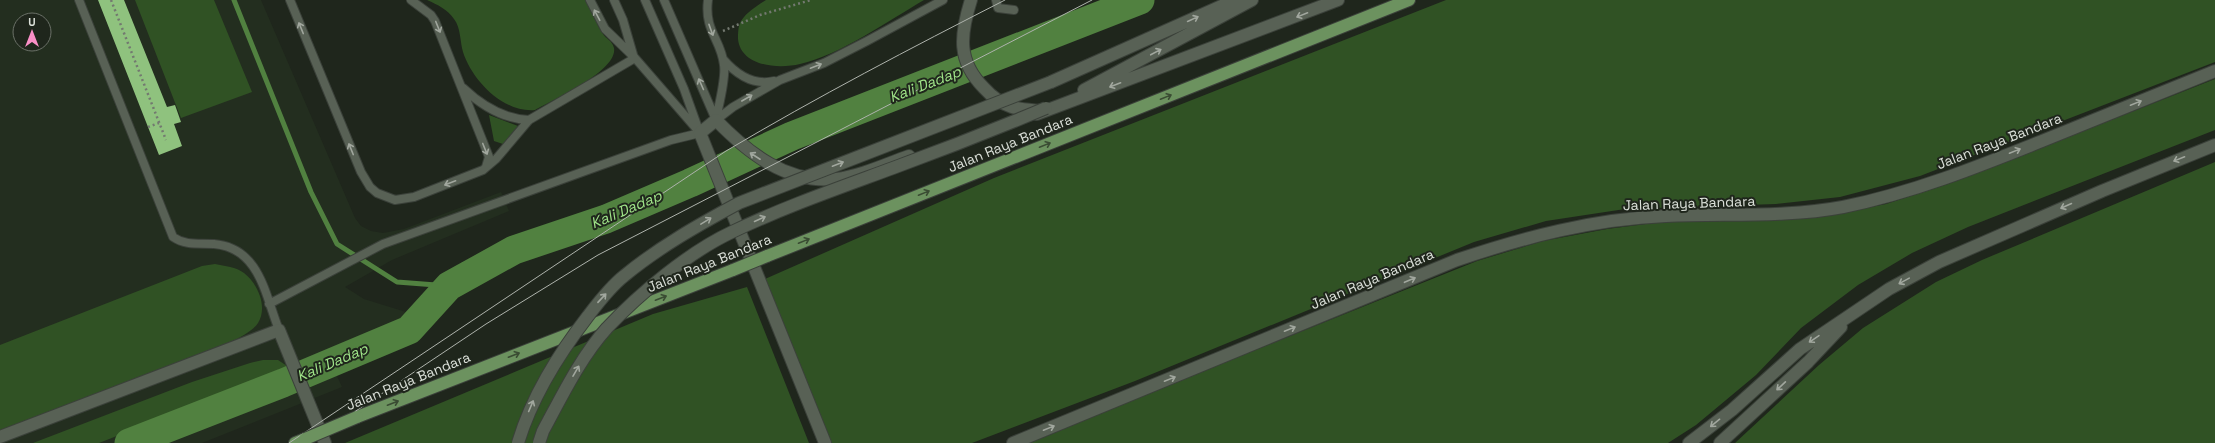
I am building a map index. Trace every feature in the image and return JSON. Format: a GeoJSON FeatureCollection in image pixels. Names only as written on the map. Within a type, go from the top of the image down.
{"type":"FeatureCollection","features":[{"type":"Feature","properties":{"kind":"main road","name":"Jalan Raya Bandara"},"geometry":{"type":"LineString","coordinates":[[300,441],[357,417],[733,270],[1409,0]]}},
{"type":"Feature","properties":{"kind":"street"},"geometry":{"type":"LineString","coordinates":[[971,0],[964,31],[963,53],[965,62],[976,80],[991,96],[1013,107],[1046,111]]}},
{"type":"Feature","properties":{"kind":"street"},"geometry":{"type":"LineString","coordinates":[[518,443],[535,398],[550,371],[565,345],[597,304],[623,276],[708,219],[739,203],[776,187],[1051,82],[1235,0]]}},
{"type":"Feature","properties":{"kind":"street","name":"Jalan Raya Bandara"},"geometry":{"type":"LineString","coordinates":[[540,443],[543,431],[583,359],[606,329],[631,304],[700,252],[730,233],[781,210],[962,143],[1046,108],[1093,85],[1252,0]]}},
{"type":"Feature","properties":{"kind":"street","name":"Jalan Raya Bandara"},"geometry":{"type":"LineString","coordinates":[[716,120],[758,158],[784,171],[803,177],[821,180],[848,176],[1046,111],[1338,0]]}},
{"type":"Feature","properties":{"kind":"street","name":"Jalan Raya Bandara"},"geometry":{"type":"LineString","coordinates":[[1013,443],[1457,260],[1511,241],[1577,226],[1623,219],[1666,216],[1758,216],[1842,207],[1884,197],[1910,190],[1979,166],[2215,71]]}},
{"type":"Feature","properties":{"kind":"street"},"geometry":{"type":"LineString","coordinates":[[716,120],[700,133],[707,154],[825,443]]}},
{"type":"Feature","properties":{"kind":"street"},"geometry":{"type":"LineString","coordinates":[[1689,443],[1732,410],[1800,349],[1889,289],[1939,262],[2102,191],[2215,145]]}},
{"type":"Feature","properties":{"kind":"street"},"geometry":{"type":"LineString","coordinates":[[1720,443],[1808,362],[1858,309]]}},
{"type":"Feature","properties":{"kind":"street"},"geometry":{"type":"LineString","coordinates":[[0,437],[279,330],[324,443]]}},
{"type":"Feature","properties":{"kind":"lane"},"geometry":{"type":"LineString","coordinates":[[79,0],[173,237],[189,244],[225,246],[244,254],[257,271],[279,330]]}},
{"type":"Feature","properties":{"kind":"lane"},"geometry":{"type":"LineString","coordinates":[[290,0],[360,172],[373,190],[385,198],[404,200],[486,168],[496,159],[529,120],[635,58]]}},
{"type":"Feature","properties":{"kind":"lane"},"geometry":{"type":"LineString","coordinates":[[411,0],[431,15],[435,21],[489,157],[486,168]]}},
{"type":"Feature","properties":{"kind":"lane"},"geometry":{"type":"LineString","coordinates":[[590,0],[605,29],[635,58],[700,133]]}},
{"type":"Feature","properties":{"kind":"lane"},"geometry":{"type":"LineString","coordinates":[[614,0],[623,20],[635,58]]}},
{"type":"Feature","properties":{"kind":"lane"},"geometry":{"type":"LineString","coordinates":[[645,0],[684,89],[700,133]]}},
{"type":"Feature","properties":{"kind":"lane"},"geometry":{"type":"LineString","coordinates":[[664,0],[716,120]]}},
{"type":"Feature","properties":{"kind":"lane"},"geometry":{"type":"LineString","coordinates":[[708,0],[707,20],[723,59],[735,72],[745,78],[769,82],[780,80]]}},
{"type":"Feature","properties":{"kind":"lane"},"geometry":{"type":"LineString","coordinates":[[716,120],[733,106],[780,80],[842,54],[944,0]]}},
{"type":"Feature","properties":{"kind":"lane"},"geometry":{"type":"LineString","coordinates":[[996,0],[998,8],[1014,10]]}},
{"type":"Feature","properties":{"kind":"lane"},"geometry":{"type":"LineString","coordinates":[[716,120],[724,71],[723,59]]}},
{"type":"Feature","properties":{"kind":"lane"},"geometry":{"type":"LineString","coordinates":[[461,86],[484,105],[508,117],[529,120]]}},
{"type":"Feature","properties":{"kind":"lane"},"geometry":{"type":"LineString","coordinates":[[269,304],[333,272],[383,244],[671,140],[700,133]]}},
{"type":"Feature","properties":{"kind":"path"},"geometry":{"type":"LineString","coordinates":[[111,0],[166,140]]}},
{"type":"Feature","properties":{"kind":"path"},"geometry":{"type":"LineString","coordinates":[[712,35],[760,15],[812,0]]}},
{"type":"Feature","properties":{"kind":"path"},"geometry":{"type":"LineString","coordinates":[[148,127],[159,123]]}},
{"type":"Feature","properties":{"kind":"shaded area"},"geometry":{"type":"Polygon","coordinates":[[[0,0],[261,0],[355,218],[361,226],[371,231],[383,233],[404,229],[501,192],[509,211],[392,260],[345,287],[364,299],[406,312],[408,316],[326,352],[342,387],[202,443],[0,443],[0,0]]]}},
{"type":"Feature","properties":{"kind":"green space"},"geometry":{"type":"Polygon","coordinates":[[[135,0],[214,0],[252,92],[181,118],[135,0]]]}},
{"type":"Feature","properties":{"kind":"green space"},"geometry":{"type":"Polygon","coordinates":[[[427,0],[587,0],[604,36],[613,45],[614,48],[612,57],[606,66],[583,84],[535,110],[523,110],[512,106],[490,93],[481,83],[467,63],[463,52],[458,27],[454,19],[445,10],[427,0]]]}},
{"type":"Feature","properties":{"kind":"green space"},"geometry":{"type":"Polygon","coordinates":[[[766,0],[924,0],[864,36],[815,60],[791,66],[772,66],[753,61],[741,48],[738,39],[739,28],[743,18],[766,0]]]}},
{"type":"Feature","properties":{"kind":"green space"},"geometry":{"type":"Polygon","coordinates":[[[1446,0],[2215,0],[2215,62],[1920,176],[1840,197],[1776,204],[1625,209],[1546,221],[1474,242],[1135,381],[972,443],[828,443],[765,279],[994,178],[1446,0]]]}},
{"type":"Feature","properties":{"kind":"green space"},"geometry":{"type":"Polygon","coordinates":[[[2215,79],[2215,130],[1968,227],[1912,253],[1858,285],[1801,328],[1756,375],[1696,425],[1668,443],[1023,443],[1477,261],[1543,241],[1607,229],[1669,221],[1758,220],[1831,215],[1886,204],[1948,184],[2215,79]]]}},
{"type":"Feature","properties":{"kind":"green space"},"geometry":{"type":"Polygon","coordinates":[[[489,115],[518,126],[503,144],[494,141],[489,115]]]}},
{"type":"Feature","properties":{"kind":"green space"},"geometry":{"type":"Polygon","coordinates":[[[2215,162],[2215,443],[1735,443],[1819,365],[1863,328],[1936,282],[1982,260],[2215,162]]]}},
{"type":"Feature","properties":{"kind":"green space"},"geometry":{"type":"Polygon","coordinates":[[[215,264],[238,269],[254,283],[257,289],[262,303],[261,317],[258,323],[249,332],[230,343],[0,431],[0,345],[202,266],[215,264]]]}},
{"type":"Feature","properties":{"kind":"green space"},"geometry":{"type":"Polygon","coordinates":[[[747,287],[809,443],[345,443],[653,314],[747,287]]]}},
{"type":"Feature","properties":{"kind":"green space"},"geometry":{"type":"Polygon","coordinates":[[[263,360],[278,360],[290,368],[99,443],[33,443],[192,382],[263,360]]]}},
{"type":"Feature","properties":{"kind":"building"},"geometry":{"type":"Polygon","coordinates":[[[98,0],[124,0],[167,107],[175,105],[181,122],[174,124],[182,146],[159,155],[98,0]]]}},
{"type":"Feature","properties":{"kind":"waterway"},"geometry":{"type":"LineString","coordinates":[[234,0],[311,192],[337,244],[397,282],[449,286]]}},
{"type":"Feature","properties":{"kind":"waterway","name":"Kali Dadap"},"geometry":{"type":"LineString","coordinates":[[129,443],[283,383],[409,330],[449,286],[514,250],[606,219],[690,183],[792,136],[1140,0]]}},
{"type":"Feature","properties":{"kind":"tram line"},"geometry":{"type":"LineString","coordinates":[[289,443],[726,151],[864,73],[1005,0]]}},
{"type":"Feature","properties":{"kind":"tram line"},"geometry":{"type":"LineString","coordinates":[[308,443],[486,324],[598,255],[1092,0]]}}]}
